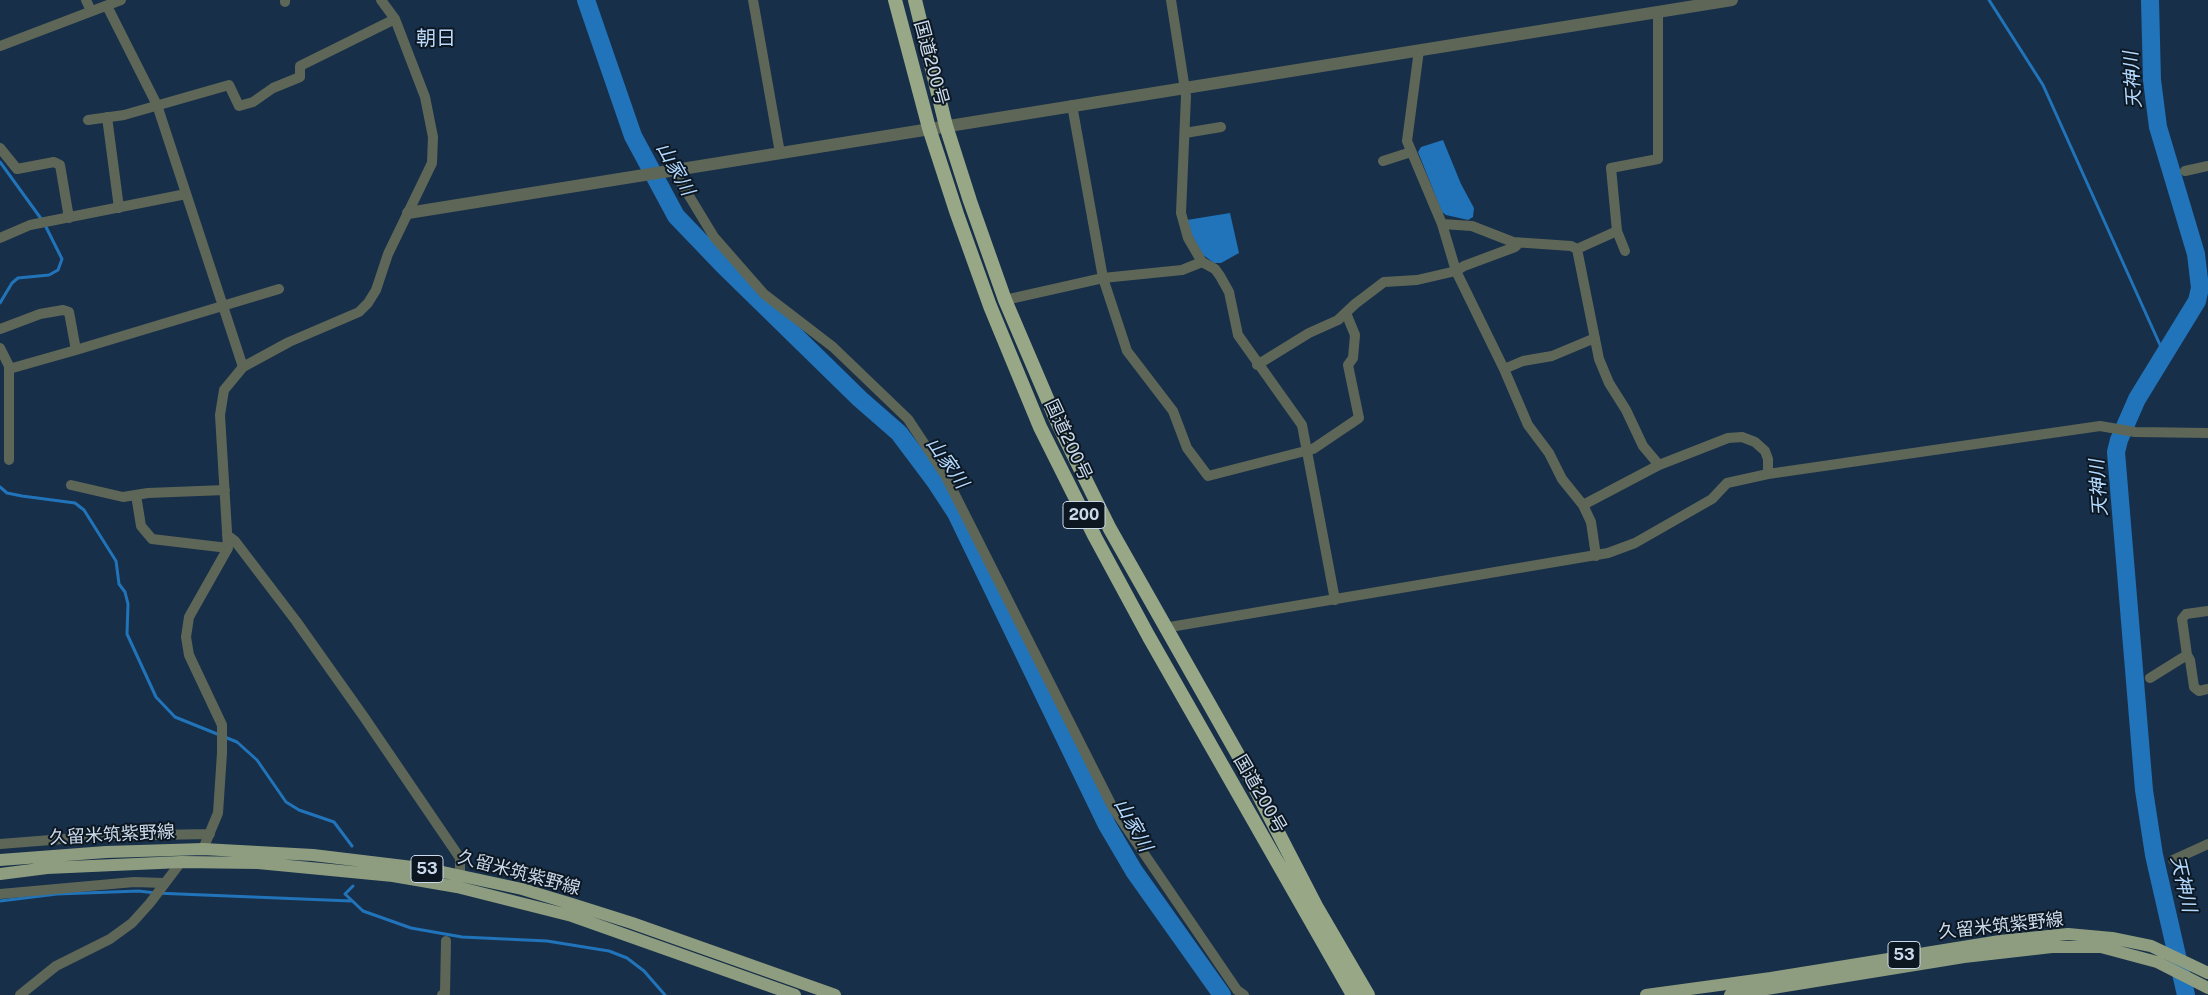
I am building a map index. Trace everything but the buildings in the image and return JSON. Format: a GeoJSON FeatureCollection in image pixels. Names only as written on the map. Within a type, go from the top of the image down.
{"type":"FeatureCollection","features":[{"type":"Feature","properties":{"kind":"highway","name":"国道200号"},"geometry":{"type":"LineString","coordinates":[[895,0],[929,128],[990,306],[1040,428],[1148,637],[1353,995]]}},
{"type":"Feature","properties":{"kind":"highway","name":"国道200号"},"geometry":{"type":"LineString","coordinates":[[915,0],[946,126],[1005,300],[1058,424],[1110,529],[1164,628],[1237,754],[1316,906],[1368,995]]}},
{"type":"Feature","properties":{"kind":"main road","name":"久留米筑紫野線"},"geometry":{"type":"LineString","coordinates":[[0,860],[106,852],[203,849],[387,862],[460,874],[522,889],[623,920],[835,995]]}},
{"type":"Feature","properties":{"kind":"main road","name":"久留米筑紫野線"},"geometry":{"type":"LineString","coordinates":[[0,874],[67,867],[181,862],[258,863],[393,876],[457,887],[572,916],[795,995]]}},
{"type":"Feature","properties":{"kind":"main road","name":"久留米筑紫野線"},"geometry":{"type":"LineString","coordinates":[[1646,995],[1771,978],[2000,941],[2068,934],[2112,938],[2151,946],[2208,973]]}},
{"type":"Feature","properties":{"kind":"main road","name":"久留米筑紫野線"},"geometry":{"type":"LineString","coordinates":[[1730,995],[1964,957],[2052,947],[2101,948],[2168,966],[2208,988]]}},
{"type":"Feature","properties":{"kind":"street"},"geometry":{"type":"LineString","coordinates":[[86,0],[91,11]]}},
{"type":"Feature","properties":{"kind":"street"},"geometry":{"type":"LineString","coordinates":[[0,46],[121,0]]}},
{"type":"Feature","properties":{"kind":"street"},"geometry":{"type":"LineString","coordinates":[[203,849],[218,813],[222,725],[189,655],[186,637],[189,617],[228,548],[220,415],[224,390],[243,367],[289,342],[359,312],[376,290],[388,254],[432,163],[433,137],[425,97],[395,19],[381,0]]}},
{"type":"Feature","properties":{"kind":"street"},"geometry":{"type":"LineString","coordinates":[[753,0],[780,153]]}},
{"type":"Feature","properties":{"kind":"street"},"geometry":{"type":"LineString","coordinates":[[1171,0],[1184,88],[1182,212],[1188,238],[1202,262],[1215,269],[1229,292],[1238,335],[1257,366],[1302,425],[1335,600]]}},
{"type":"Feature","properties":{"kind":"street"},"geometry":{"type":"LineString","coordinates":[[408,213],[1732,0]]}},
{"type":"Feature","properties":{"kind":"street"},"geometry":{"type":"LineString","coordinates":[[107,6],[157,105],[243,367]]}},
{"type":"Feature","properties":{"kind":"street"},"geometry":{"type":"LineString","coordinates":[[1626,251],[1617,231],[1611,168],[1658,159],[1658,13]]}},
{"type":"Feature","properties":{"kind":"street"},"geometry":{"type":"LineString","coordinates":[[88,120],[124,115],[229,84],[239,106],[253,102],[273,88],[300,77],[300,66],[395,19]]}},
{"type":"Feature","properties":{"kind":"street"},"geometry":{"type":"LineString","coordinates":[[1420,50],[1407,141],[1442,224],[1456,272],[1504,369],[1528,424],[1549,453],[1562,479],[1583,505],[1591,522],[1596,556]]}},
{"type":"Feature","properties":{"kind":"street"},"geometry":{"type":"LineString","coordinates":[[1072,105],[1103,278],[1127,352],[1173,411],[1187,448],[1208,476],[1308,450],[1359,418],[1348,365],[1353,358],[1355,335],[1346,313]]}},
{"type":"Feature","properties":{"kind":"street"},"geometry":{"type":"LineString","coordinates":[[107,117],[119,208]]}},
{"type":"Feature","properties":{"kind":"street"},"geometry":{"type":"LineString","coordinates":[[1184,134],[1221,127]]}},
{"type":"Feature","properties":{"kind":"street"},"geometry":{"type":"LineString","coordinates":[[0,148],[17,169],[54,162],[60,165],[69,218]]}},
{"type":"Feature","properties":{"kind":"street"},"geometry":{"type":"LineString","coordinates":[[1383,161],[1411,152]]}},
{"type":"Feature","properties":{"kind":"street"},"geometry":{"type":"LineString","coordinates":[[2185,171],[2208,166]]}},
{"type":"Feature","properties":{"kind":"street"},"geometry":{"type":"LineString","coordinates":[[674,171],[714,237],[764,294],[833,347],[908,420],[946,475],[1113,808],[1237,990],[1244,995]]}},
{"type":"Feature","properties":{"kind":"street"},"geometry":{"type":"LineString","coordinates":[[0,238],[30,225],[186,194]]}},
{"type":"Feature","properties":{"kind":"street"},"geometry":{"type":"LineString","coordinates":[[1442,224],[1472,226],[1519,243],[1571,246],[1577,249]]}},
{"type":"Feature","properties":{"kind":"street"},"geometry":{"type":"LineString","coordinates":[[1577,249],[1617,231]]}},
{"type":"Feature","properties":{"kind":"street"},"geometry":{"type":"LineString","coordinates":[[1257,366],[1309,333],[1338,320],[1384,282],[1416,280],[1456,272],[1464,266],[1515,247],[1519,243]]}},
{"type":"Feature","properties":{"kind":"street"},"geometry":{"type":"LineString","coordinates":[[1577,249],[1599,358],[1609,383],[1626,410],[1643,446],[1660,465]]}},
{"type":"Feature","properties":{"kind":"street"},"geometry":{"type":"LineString","coordinates":[[1005,300],[1103,278],[1182,270],[1202,262]]}},
{"type":"Feature","properties":{"kind":"street"},"geometry":{"type":"LineString","coordinates":[[9,369],[279,289]]}},
{"type":"Feature","properties":{"kind":"street"},"geometry":{"type":"LineString","coordinates":[[0,329],[40,314],[63,310],[69,312],[76,350]]}},
{"type":"Feature","properties":{"kind":"street"},"geometry":{"type":"LineString","coordinates":[[1504,369],[1523,361],[1552,356],[1595,338]]}},
{"type":"Feature","properties":{"kind":"street"},"geometry":{"type":"LineString","coordinates":[[0,348],[9,369],[9,460]]}},
{"type":"Feature","properties":{"kind":"street"},"geometry":{"type":"LineString","coordinates":[[1164,628],[1596,556],[1635,543],[1712,499],[1727,483],[1768,474],[2100,426],[2131,432],[2208,433]]}},
{"type":"Feature","properties":{"kind":"street"},"geometry":{"type":"LineString","coordinates":[[1583,505],[1660,465],[1728,438],[1742,437],[1755,442],[1765,450],[1768,459],[1768,474]]}},
{"type":"Feature","properties":{"kind":"street"},"geometry":{"type":"LineString","coordinates":[[71,485],[123,497],[225,490]]}},
{"type":"Feature","properties":{"kind":"street"},"geometry":{"type":"LineString","coordinates":[[136,495],[141,526],[152,538],[228,548]]}},
{"type":"Feature","properties":{"kind":"street"},"geometry":{"type":"LineString","coordinates":[[227,535],[235,541],[296,621],[364,717],[460,858],[460,874]]}},
{"type":"Feature","properties":{"kind":"street"},"geometry":{"type":"LineString","coordinates":[[2208,611],[2186,614],[2182,618],[2194,687],[2199,691],[2208,689]]}},
{"type":"Feature","properties":{"kind":"street"},"geometry":{"type":"LineString","coordinates":[[2150,678],[2187,655]]}},
{"type":"Feature","properties":{"kind":"street"},"geometry":{"type":"LineString","coordinates":[[0,844],[101,836],[210,834]]}},
{"type":"Feature","properties":{"kind":"street"},"geometry":{"type":"LineString","coordinates":[[2173,860],[2208,844]]}},
{"type":"Feature","properties":{"kind":"street"},"geometry":{"type":"LineString","coordinates":[[20,995],[56,966],[110,939],[132,923],[150,903],[181,862]]}},
{"type":"Feature","properties":{"kind":"street"},"geometry":{"type":"LineString","coordinates":[[0,894],[134,882],[164,883]]}},
{"type":"Feature","properties":{"kind":"street"},"geometry":{"type":"LineString","coordinates":[[442,995],[445,993],[446,941]]}},
{"type":"Feature","properties":{"kind":"water"},"geometry":{"type":"Polygon","coordinates":[[[1443,140],[1461,184],[1474,208],[1473,217],[1468,220],[1446,215],[1442,212],[1418,152],[1421,147],[1443,140]]]}},
{"type":"Feature","properties":{"kind":"water"},"geometry":{"type":"Polygon","coordinates":[[[1230,213],[1239,253],[1221,263],[1214,263],[1203,255],[1189,230],[1187,220],[1230,213]]]}},
{"type":"Feature","properties":{"kind":"waterway","name":"山家川"},"geometry":{"type":"LineString","coordinates":[[586,0],[633,136],[676,216],[723,265],[860,399],[899,433],[935,481],[956,513],[1107,825],[1134,871],[1222,995]]}},
{"type":"Feature","properties":{"kind":"waterway"},"geometry":{"type":"LineString","coordinates":[[1989,0],[2043,85],[2165,356]]}},
{"type":"Feature","properties":{"kind":"waterway","name":"天神川"},"geometry":{"type":"LineString","coordinates":[[2150,0],[2152,80],[2158,127],[2196,254],[2200,288],[2197,301],[2137,399],[2119,440],[2116,452],[2144,790],[2154,855],[2186,995]]}},
{"type":"Feature","properties":{"kind":"waterway"},"geometry":{"type":"LineString","coordinates":[[0,162],[42,220]]}},
{"type":"Feature","properties":{"kind":"waterway"},"geometry":{"type":"LineString","coordinates":[[0,303],[12,283],[18,278],[49,275],[58,270],[62,259],[45,225]]}},
{"type":"Feature","properties":{"kind":"waterway"},"geometry":{"type":"LineString","coordinates":[[0,487],[7,493],[75,503],[84,510],[116,561],[119,584],[125,592],[128,604],[127,634],[156,697],[175,717],[237,742],[257,760],[286,802],[299,810],[334,822],[352,846]]}},
{"type":"Feature","properties":{"kind":"waterway"},"geometry":{"type":"LineString","coordinates":[[353,886],[345,894],[363,911],[411,928],[462,937],[547,941],[609,951],[627,958],[644,971],[665,995]]}},
{"type":"Feature","properties":{"kind":"waterway"},"geometry":{"type":"LineString","coordinates":[[0,901],[57,894],[139,891],[351,901]]}},
{"type":"Feature","properties":{"kind":"district","name":"朝日"},"geometry":{"type":"Point","coordinates":[436,39]}}]}
